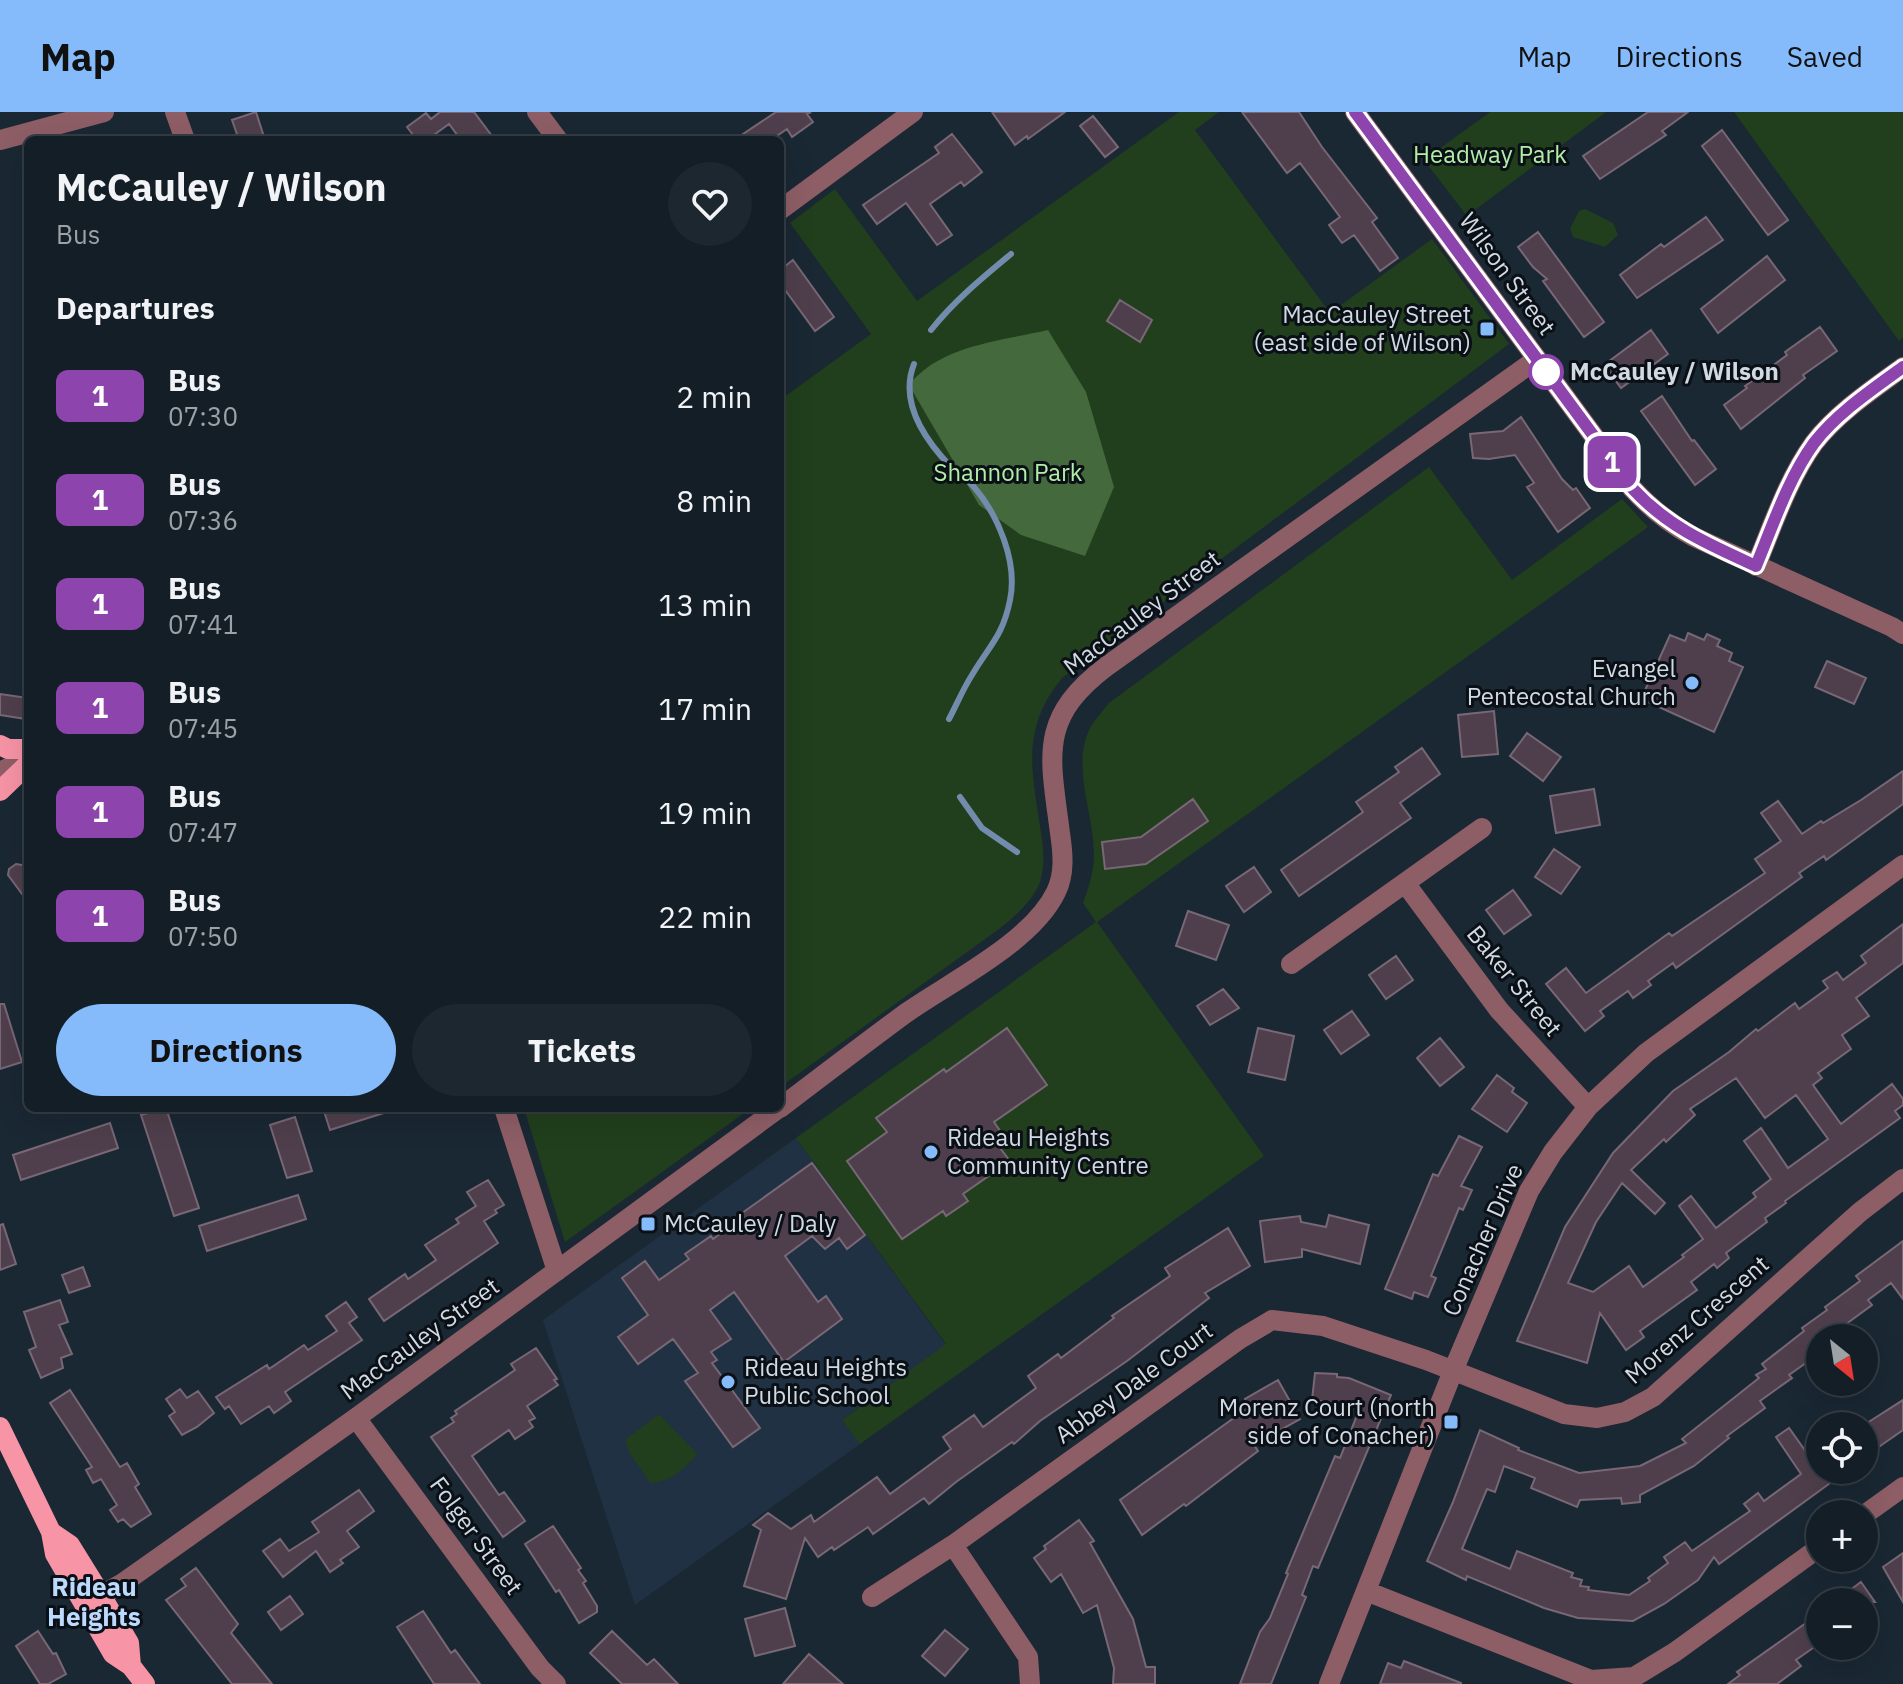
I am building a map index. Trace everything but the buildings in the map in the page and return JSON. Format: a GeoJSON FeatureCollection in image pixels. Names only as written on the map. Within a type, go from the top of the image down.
{"type":"FeatureCollection","features":[{"type":"Feature","properties":{"kind":"main road"},"geometry":{"type":"LineString","coordinates":[[0,745],[8,749],[24,749]]}},
{"type":"Feature","properties":{"kind":"main road"},"geometry":{"type":"LineString","coordinates":[[0,791],[24,765]]}},
{"type":"Feature","properties":{"kind":"main road"},"geometry":{"type":"LineString","coordinates":[[0,1427],[51,1532],[70,1545],[94,1600],[129,1643],[131,1666],[145,1684]]}},
{"type":"Feature","properties":{"kind":"street"},"geometry":{"type":"LineString","coordinates":[[0,140],[104,112]]}},
{"type":"Feature","properties":{"kind":"street"},"geometry":{"type":"LineString","coordinates":[[175,112],[184,136]]}},
{"type":"Feature","properties":{"kind":"street"},"geometry":{"type":"LineString","coordinates":[[537,112],[555,136]]}},
{"type":"Feature","properties":{"kind":"street"},"geometry":{"type":"LineString","coordinates":[[784,207],[913,112]]}},
{"type":"Feature","properties":{"kind":"street","name":"Wilson Street"},"geometry":{"type":"LineString","coordinates":[[1355,112],[1632,488],[1650,508],[1694,537],[1903,634]]}},
{"type":"Feature","properties":{"kind":"street","name":"MacCauley Street"},"geometry":{"type":"LineString","coordinates":[[784,1105],[909,1011],[1022,934],[1049,905],[1057,890],[1063,866],[1052,749],[1059,717],[1078,691],[1107,666],[1537,359]]}},
{"type":"Feature","properties":{"kind":"street"},"geometry":{"type":"LineString","coordinates":[[1756,566],[1798,471],[1815,442],[1842,415],[1903,367]]}},
{"type":"Feature","properties":{"kind":"street"},"geometry":{"type":"LineString","coordinates":[[0,772],[24,763]]}},
{"type":"Feature","properties":{"kind":"street"},"geometry":{"type":"LineString","coordinates":[[1291,964],[1482,828]]}},
{"type":"Feature","properties":{"kind":"street","name":"Conacher Drive"},"geometry":{"type":"LineString","coordinates":[[1329,1684],[1453,1371],[1529,1191],[1553,1152],[1588,1107],[1646,1053],[1903,865]]}},
{"type":"Feature","properties":{"kind":"street","name":"Baker Street"},"geometry":{"type":"LineString","coordinates":[[1405,883],[1499,1010],[1588,1107]]}},
{"type":"Feature","properties":{"kind":"street"},"geometry":{"type":"LineString","coordinates":[[505,1112],[557,1271]]}},
{"type":"Feature","properties":{"kind":"street","name":"MacCauley Street"},"geometry":{"type":"LineString","coordinates":[[94,1600],[123,1583],[356,1418],[775,1112]]}},
{"type":"Feature","properties":{"kind":"street","name":"Morenz Crescent"},"geometry":{"type":"LineString","coordinates":[[1453,1371],[1564,1414],[1597,1418],[1625,1412],[1653,1397],[1860,1212],[1903,1179]]}},
{"type":"Feature","properties":{"kind":"street","name":"Abbey Dale Court"},"geometry":{"type":"LineString","coordinates":[[872,1597],[953,1545],[1240,1339],[1272,1320],[1323,1326],[1453,1371]]}},
{"type":"Feature","properties":{"kind":"street","name":"Folger Street"},"geometry":{"type":"LineString","coordinates":[[356,1418],[540,1668],[556,1684]]}},
{"type":"Feature","properties":{"kind":"street"},"geometry":{"type":"LineString","coordinates":[[1878,1505],[1903,1487]]}},
{"type":"Feature","properties":{"kind":"street"},"geometry":{"type":"LineString","coordinates":[[953,1545],[1028,1657],[1030,1684]]}},
{"type":"Feature","properties":{"kind":"street"},"geometry":{"type":"LineString","coordinates":[[1366,1591],[1591,1680],[1617,1679],[1634,1677],[1675,1652],[1806,1557]]}},
{"type":"Feature","properties":{"kind":"shaded area","name":"Rideau Heights Public School"},"geometry":{"type":"Polygon","coordinates":[[[796,1138],[946,1345],[843,1419],[860,1444],[635,1605],[543,1320],[796,1138]]]}},
{"type":"Feature","properties":{"kind":"green space","name":"Shannon Park"},"geometry":{"type":"Polygon","coordinates":[[[1179,112],[1219,112],[1195,130],[1330,313],[1432,239],[1509,344],[1062,678],[1049,696],[1035,731],[1032,767],[1043,861],[1040,882],[1032,896],[999,929],[784,1084],[784,397],[871,334],[790,223],[835,189],[917,301],[1179,112]]]}},
{"type":"Feature","properties":{"kind":"green space","name":"Headway Park"},"geometry":{"type":"Polygon","coordinates":[[[1490,112],[1606,112],[1467,216],[1424,160],[1490,112]]]}},
{"type":"Feature","properties":{"kind":"green space"},"geometry":{"type":"Polygon","coordinates":[[[1734,112],[1903,112],[1903,337],[1899,341],[1734,112]]]}},
{"type":"Feature","properties":{"kind":"green space"},"geometry":{"type":"Polygon","coordinates":[[[1585,209],[1613,223],[1618,235],[1605,247],[1573,237],[1570,229],[1579,211],[1585,209]]]}},
{"type":"Feature","properties":{"kind":"green space"},"geometry":{"type":"Polygon","coordinates":[[[1048,330],[1086,392],[1114,487],[1085,556],[1021,535],[979,505],[909,385],[937,361],[954,353],[1048,330]]]}},
{"type":"Feature","properties":{"kind":"green space"},"geometry":{"type":"Polygon","coordinates":[[[1429,467],[1512,580],[1622,499],[1648,527],[1097,922],[1264,1156],[860,1444],[842,1420],[946,1344],[796,1138],[1096,922],[1083,903],[1091,879],[1094,854],[1083,759],[1090,728],[1109,703],[1429,467]]]}},
{"type":"Feature","properties":{"kind":"green space"},"geometry":{"type":"Polygon","coordinates":[[[525,1112],[745,1112],[565,1242],[525,1112]]]}},
{"type":"Feature","properties":{"kind":"green space"},"geometry":{"type":"Polygon","coordinates":[[[656,1416],[661,1416],[697,1454],[670,1478],[650,1483],[629,1452],[625,1440],[656,1416]]]}},
{"type":"Feature","properties":{"kind":"waterway"},"geometry":{"type":"LineString","coordinates":[[931,330],[959,300],[1011,254]]}},
{"type":"Feature","properties":{"kind":"waterway"},"geometry":{"type":"LineString","coordinates":[[914,364],[910,392],[912,406],[923,432],[941,456],[983,498],[1004,540],[1011,570],[1012,585],[1004,623],[949,719]]}},
{"type":"Feature","properties":{"kind":"waterway"},"geometry":{"type":"LineString","coordinates":[[960,797],[982,828],[1017,852]]}},
{"type":"Feature","properties":{"kind":"bus line","name":"1"},"geometry":{"type":"LineString","coordinates":[[1355,112],[1632,488],[1650,508],[1672,525],[1756,566],[1798,471],[1815,442],[1842,415],[1903,367]]}},
{"type":"Feature","properties":{"kind":"place","name":"MacCauley Street (east side of Wilson)"},"geometry":{"type":"Point","coordinates":[1487,329]}},
{"type":"Feature","properties":{"kind":"place","name":"McCauley / Wilson"},"geometry":{"type":"Point","coordinates":[1546,372]}},
{"type":"Feature","properties":{"kind":"place","name":"Evangel Pentecostal Church"},"geometry":{"type":"Point","coordinates":[1692,683]}},
{"type":"Feature","properties":{"kind":"place","name":"Rideau Heights Community Centre"},"geometry":{"type":"Point","coordinates":[931,1152]}},
{"type":"Feature","properties":{"kind":"place","name":"McCauley / Daly"},"geometry":{"type":"Point","coordinates":[648,1224]}},
{"type":"Feature","properties":{"kind":"place","name":"Rideau Heights Public School"},"geometry":{"type":"Point","coordinates":[728,1382]}},
{"type":"Feature","properties":{"kind":"place","name":"Morenz Court (north side of Conacher)"},"geometry":{"type":"Point","coordinates":[1451,1422]}},
{"type":"Feature","properties":{"kind":"district","name":"Rideau Heights"},"geometry":{"type":"Point","coordinates":[94,1602]}}]}
